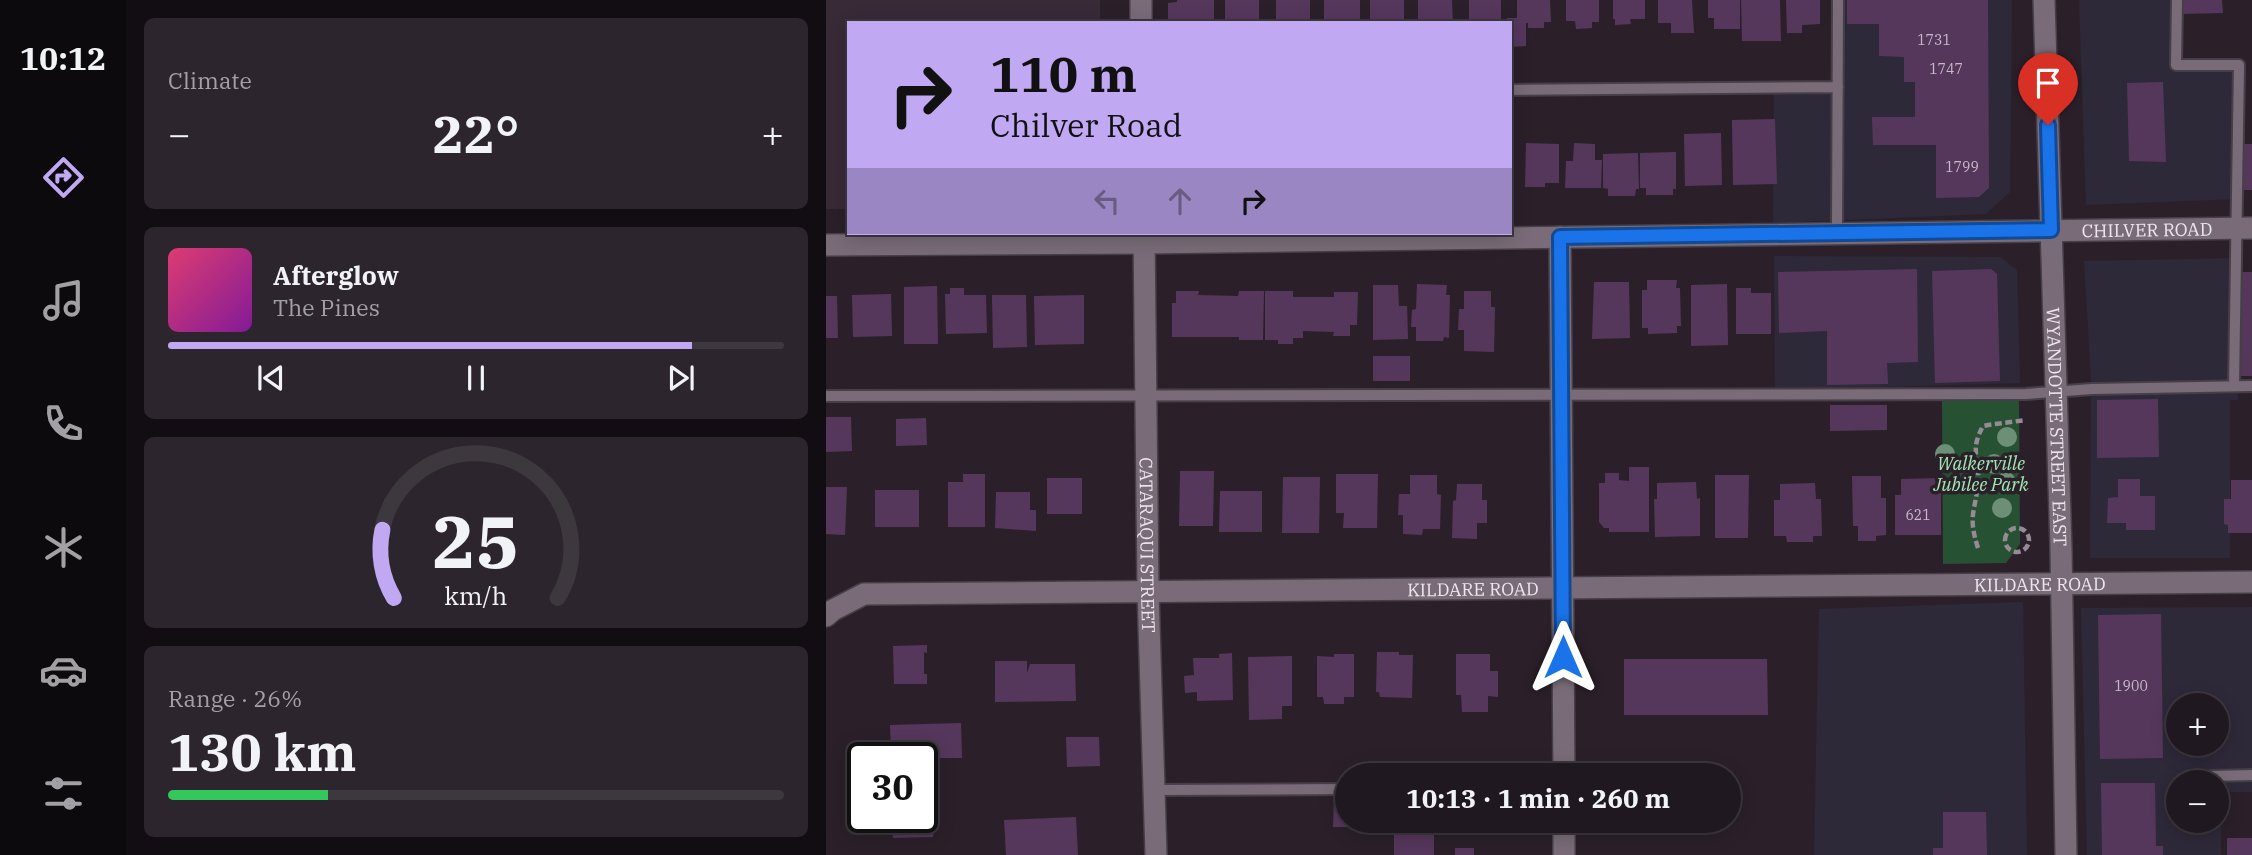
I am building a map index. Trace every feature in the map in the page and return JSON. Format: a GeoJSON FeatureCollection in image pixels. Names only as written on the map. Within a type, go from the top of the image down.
{"type":"FeatureCollection","features":[{"type":"Feature","properties":{"kind":"street"},"geometry":{"type":"LineString","coordinates":[[1141,0],[1141,21]]}},
{"type":"Feature","properties":{"kind":"street","name":"WYANDOTTE STREET EAST"},"geometry":{"type":"LineString","coordinates":[[2044,0],[2062,583],[2066,855]]}},
{"type":"Feature","properties":{"kind":"street","name":"CHILVER ROAD"},"geometry":{"type":"LineString","coordinates":[[826,245],[1144,238],[1560,237],[2244,228]]}},
{"type":"Feature","properties":{"kind":"street"},"geometry":{"type":"LineString","coordinates":[[1560,237],[1564,763]]}},
{"type":"Feature","properties":{"kind":"street","name":"CATARAQUI STREET"},"geometry":{"type":"LineString","coordinates":[[1144,238],[1148,590],[1156,855]]}},
{"type":"Feature","properties":{"kind":"street","name":"KILDARE ROAD"},"geometry":{"type":"LineString","coordinates":[[826,616],[832,610],[864,594],[2252,582]]}},
{"type":"Feature","properties":{"kind":"street"},"geometry":{"type":"LineString","coordinates":[[1564,833],[1564,855]]}},
{"type":"Feature","properties":{"kind":"lane"},"geometry":{"type":"LineString","coordinates":[[1837,233],[1838,0]]}},
{"type":"Feature","properties":{"kind":"lane"},"geometry":{"type":"LineString","coordinates":[[2177,0],[2176,65],[2239,65],[2244,228],[2234,386]]}},
{"type":"Feature","properties":{"kind":"lane"},"geometry":{"type":"LineString","coordinates":[[2239,76],[2252,75]]}},
{"type":"Feature","properties":{"kind":"lane"},"geometry":{"type":"LineString","coordinates":[[1512,90],[1838,87]]}},
{"type":"Feature","properties":{"kind":"lane"},"geometry":{"type":"LineString","coordinates":[[826,396],[2026,394],[2057,390],[2252,386]]}},
{"type":"Feature","properties":{"kind":"lane"},"geometry":{"type":"LineString","coordinates":[[2229,776],[2252,775]]}},
{"type":"Feature","properties":{"kind":"lane"},"geometry":{"type":"LineString","coordinates":[[1154,790],[1335,789]]}},
{"type":"Feature","properties":{"kind":"path"},"geometry":{"type":"LineString","coordinates":[[1978,548],[1971,519],[1978,483],[1974,446],[1977,438],[1983,426],[2026,420]]}},
{"type":"Feature","properties":{"kind":"path"},"geometry":{"type":"LineString","coordinates":[[2019,528],[2026,532],[2029,543],[2022,551],[2014,552],[2007,548],[2006,536],[2011,530],[2019,528]]}},
{"type":"Feature","properties":{"kind":"shaded area"},"geometry":{"type":"Polygon","coordinates":[[[826,0],[1100,0],[1100,21],[847,21],[847,209],[826,209],[826,0]]]}},
{"type":"Feature","properties":{"kind":"shaded area"},"geometry":{"type":"Polygon","coordinates":[[[1838,0],[2012,0],[2010,192],[1986,214],[1773,223],[1774,87],[1838,86],[1838,0]]]}},
{"type":"Feature","properties":{"kind":"shaded area"},"geometry":{"type":"Polygon","coordinates":[[[2079,0],[2177,0],[2176,65],[2239,65],[2237,199],[2086,205],[2079,0]]]}},
{"type":"Feature","properties":{"kind":"shaded area"},"geometry":{"type":"Polygon","coordinates":[[[1774,256],[2000,257],[2017,270],[2020,383],[1775,390],[1774,256]]]}},
{"type":"Feature","properties":{"kind":"shaded area"},"geometry":{"type":"Polygon","coordinates":[[[2239,258],[2238,400],[2230,400],[2230,558],[2090,558],[2091,378],[2084,261],[2239,258]]]}},
{"type":"Feature","properties":{"kind":"shaded area"},"geometry":{"type":"Polygon","coordinates":[[[2023,602],[2027,855],[1814,855],[1819,609],[2023,602]]]}},
{"type":"Feature","properties":{"kind":"shaded area"},"geometry":{"type":"Polygon","coordinates":[[[2252,607],[2252,792],[2229,792],[2229,770],[2166,770],[2166,833],[2221,833],[2221,855],[2087,855],[2081,608],[2252,607]]]}},
{"type":"Feature","properties":{"kind":"green space","name":"Walkerville Jubilee Park"},"geometry":{"type":"Polygon","coordinates":[[[2019,399],[2020,544],[2006,563],[1943,564],[1942,401],[2019,399]]]}},
{"type":"Feature","properties":{"kind":"building"},"geometry":{"type":"Polygon","coordinates":[[[1214,0],[1214,21],[1168,21],[1168,3],[1214,0]]]}},
{"type":"Feature","properties":{"kind":"building"},"geometry":{"type":"Polygon","coordinates":[[[1225,0],[1259,0],[1259,21],[1225,21],[1225,0]]]}},
{"type":"Feature","properties":{"kind":"building"},"geometry":{"type":"Polygon","coordinates":[[[1276,0],[1310,0],[1310,21],[1276,21],[1276,0]]]}},
{"type":"Feature","properties":{"kind":"building"},"geometry":{"type":"Polygon","coordinates":[[[1324,0],[1360,0],[1360,21],[1324,21],[1324,0]]]}},
{"type":"Feature","properties":{"kind":"building"},"geometry":{"type":"Polygon","coordinates":[[[1370,0],[1404,0],[1404,21],[1370,21],[1370,0]]]}},
{"type":"Feature","properties":{"kind":"building"},"geometry":{"type":"Polygon","coordinates":[[[1418,0],[1452,0],[1453,21],[1418,21],[1418,0]]]}},
{"type":"Feature","properties":{"kind":"building"},"geometry":{"type":"Polygon","coordinates":[[[1469,0],[1501,0],[1501,21],[1469,21],[1469,0]]]}},
{"type":"Feature","properties":{"kind":"building"},"geometry":{"type":"Polygon","coordinates":[[[1517,0],[1550,0],[1551,22],[1544,22],[1544,28],[1528,28],[1526,23],[1526,46],[1512,47],[1512,21],[1507,21],[1507,18],[1517,18],[1517,0]]]}},
{"type":"Feature","properties":{"kind":"building"},"geometry":{"type":"Polygon","coordinates":[[[1566,0],[1599,0],[1599,22],[1592,22],[1592,28],[1576,29],[1575,21],[1566,21],[1566,0]]]}},
{"type":"Feature","properties":{"kind":"building"},"geometry":{"type":"Polygon","coordinates":[[[1613,0],[1645,0],[1645,19],[1630,19],[1631,24],[1615,25],[1613,0]]]}},
{"type":"Feature","properties":{"kind":"building"},"geometry":{"type":"Polygon","coordinates":[[[1658,0],[1692,0],[1694,33],[1671,33],[1671,23],[1658,23],[1658,0]]]}},
{"type":"Feature","properties":{"kind":"building"},"geometry":{"type":"Polygon","coordinates":[[[1708,0],[1740,0],[1740,29],[1714,29],[1714,18],[1708,18],[1708,0]]]}},
{"type":"Feature","properties":{"kind":"building"},"geometry":{"type":"Polygon","coordinates":[[[1741,0],[1780,0],[1781,41],[1742,41],[1741,0]]]}},
{"type":"Feature","properties":{"kind":"building"},"geometry":{"type":"Polygon","coordinates":[[[1786,0],[1820,0],[1820,24],[1802,25],[1802,33],[1787,33],[1786,0]]]}},
{"type":"Feature","properties":{"kind":"building"},"geometry":{"type":"Polygon","coordinates":[[[1847,0],[1988,0],[1989,188],[1979,197],[1936,198],[1936,145],[1873,145],[1872,117],[1915,117],[1915,82],[1904,82],[1904,57],[1879,56],[1879,24],[1847,24],[1847,0]]]}},
{"type":"Feature","properties":{"kind":"building"},"geometry":{"type":"Polygon","coordinates":[[[2180,0],[2222,0],[2223,13],[2180,14],[2180,0]]]}},
{"type":"Feature","properties":{"kind":"building"},"geometry":{"type":"Polygon","coordinates":[[[2163,82],[2166,162],[2129,161],[2127,83],[2163,82]]]}},
{"type":"Feature","properties":{"kind":"building"},"geometry":{"type":"Polygon","coordinates":[[[1775,119],[1777,184],[1733,185],[1732,120],[1775,119]]]}},
{"type":"Feature","properties":{"kind":"building"},"geometry":{"type":"Polygon","coordinates":[[[1721,133],[1722,185],[1685,186],[1684,134],[1721,133]]]}},
{"type":"Feature","properties":{"kind":"building"},"geometry":{"type":"Polygon","coordinates":[[[1526,143],[1559,144],[1559,183],[1545,183],[1545,187],[1525,187],[1526,143]]]}},
{"type":"Feature","properties":{"kind":"building"},"geometry":{"type":"Polygon","coordinates":[[[1574,143],[1595,144],[1595,160],[1602,160],[1601,188],[1565,188],[1566,161],[1573,161],[1574,143]]]}},
{"type":"Feature","properties":{"kind":"building"},"geometry":{"type":"Polygon","coordinates":[[[2240,144],[2252,144],[2252,190],[2241,190],[2240,144]]]}},
{"type":"Feature","properties":{"kind":"building"},"geometry":{"type":"Polygon","coordinates":[[[1676,152],[1676,189],[1673,189],[1673,195],[1646,195],[1646,188],[1640,188],[1640,153],[1676,152]]]}},
{"type":"Feature","properties":{"kind":"building"},"geometry":{"type":"Polygon","coordinates":[[[1638,153],[1639,189],[1636,189],[1635,196],[1608,196],[1608,189],[1603,188],[1603,154],[1638,153]]]}},
{"type":"Feature","properties":{"kind":"building"},"geometry":{"type":"Polygon","coordinates":[[[1917,269],[1918,362],[1887,363],[1888,384],[1827,385],[1827,331],[1779,333],[1778,272],[1917,269]]]}},
{"type":"Feature","properties":{"kind":"building"},"geometry":{"type":"Polygon","coordinates":[[[1991,269],[1997,274],[2000,381],[1935,383],[1932,271],[1991,269]]]}},
{"type":"Feature","properties":{"kind":"building"},"geometry":{"type":"Polygon","coordinates":[[[2240,272],[2252,272],[2252,376],[2240,376],[2240,272]]]}},
{"type":"Feature","properties":{"kind":"building"},"geometry":{"type":"Polygon","coordinates":[[[1647,280],[1677,280],[1676,288],[1680,288],[1681,326],[1677,326],[1677,333],[1648,334],[1648,328],[1642,328],[1642,290],[1647,290],[1647,280]]]}},
{"type":"Feature","properties":{"kind":"building"},"geometry":{"type":"Polygon","coordinates":[[[1594,282],[1629,282],[1630,338],[1592,339],[1594,282]]]}},
{"type":"Feature","properties":{"kind":"building"},"geometry":{"type":"Polygon","coordinates":[[[1417,284],[1447,285],[1446,295],[1450,295],[1449,338],[1444,337],[1443,341],[1416,341],[1416,327],[1411,327],[1412,310],[1416,309],[1417,284]]]}},
{"type":"Feature","properties":{"kind":"building"},"geometry":{"type":"Polygon","coordinates":[[[1727,284],[1728,345],[1691,346],[1691,285],[1727,284]]]}},
{"type":"Feature","properties":{"kind":"building"},"geometry":{"type":"Polygon","coordinates":[[[1373,285],[1398,285],[1399,306],[1407,306],[1408,339],[1373,340],[1373,285]]]}},
{"type":"Feature","properties":{"kind":"building"},"geometry":{"type":"Polygon","coordinates":[[[937,286],[938,344],[904,344],[904,287],[937,286]]]}},
{"type":"Feature","properties":{"kind":"building"},"geometry":{"type":"Polygon","coordinates":[[[950,288],[964,288],[964,295],[986,295],[987,333],[946,334],[945,294],[950,294],[950,288]]]}},
{"type":"Feature","properties":{"kind":"building"},"geometry":{"type":"Polygon","coordinates":[[[1736,288],[1751,288],[1751,293],[1771,293],[1771,334],[1736,334],[1736,288]]]}},
{"type":"Feature","properties":{"kind":"building"},"geometry":{"type":"Polygon","coordinates":[[[1176,291],[1199,291],[1198,295],[1238,296],[1239,291],[1264,291],[1263,340],[1239,340],[1239,337],[1172,337],[1172,303],[1176,303],[1176,291]]]}},
{"type":"Feature","properties":{"kind":"building"},"geometry":{"type":"Polygon","coordinates":[[[1265,291],[1293,291],[1293,297],[1334,297],[1334,292],[1358,292],[1357,325],[1350,325],[1350,336],[1333,336],[1334,332],[1303,331],[1303,338],[1293,338],[1293,344],[1278,344],[1278,340],[1265,340],[1265,291]]]}},
{"type":"Feature","properties":{"kind":"building"},"geometry":{"type":"Polygon","coordinates":[[[1464,291],[1491,291],[1491,307],[1495,307],[1494,352],[1464,351],[1464,330],[1458,330],[1459,309],[1464,309],[1464,291]]]}},
{"type":"Feature","properties":{"kind":"building"},"geometry":{"type":"Polygon","coordinates":[[[891,294],[892,336],[853,337],[852,295],[891,294]]]}},
{"type":"Feature","properties":{"kind":"building"},"geometry":{"type":"Polygon","coordinates":[[[992,295],[1026,295],[1027,347],[993,348],[992,295]]]}},
{"type":"Feature","properties":{"kind":"building"},"geometry":{"type":"Polygon","coordinates":[[[1084,295],[1084,344],[1035,345],[1034,296],[1084,295]]]}},
{"type":"Feature","properties":{"kind":"building"},"geometry":{"type":"Polygon","coordinates":[[[826,296],[837,296],[838,338],[826,338],[826,296]]]}},
{"type":"Feature","properties":{"kind":"building"},"geometry":{"type":"Polygon","coordinates":[[[1373,356],[1410,356],[1410,381],[1373,381],[1373,356]]]}},
{"type":"Feature","properties":{"kind":"building"},"geometry":{"type":"Polygon","coordinates":[[[2158,399],[2159,457],[2097,458],[2097,400],[2158,399]]]}},
{"type":"Feature","properties":{"kind":"building"},"geometry":{"type":"Polygon","coordinates":[[[1830,405],[1887,405],[1887,430],[1830,431],[1830,405]]]}},
{"type":"Feature","properties":{"kind":"building"},"geometry":{"type":"Polygon","coordinates":[[[826,417],[851,417],[852,451],[826,452],[826,417]]]}},
{"type":"Feature","properties":{"kind":"building"},"geometry":{"type":"Polygon","coordinates":[[[926,418],[927,445],[896,446],[896,419],[926,418]]]}},
{"type":"Feature","properties":{"kind":"building"},"geometry":{"type":"Polygon","coordinates":[[[1629,467],[1649,467],[1649,532],[1609,532],[1609,528],[1604,528],[1599,522],[1599,483],[1605,483],[1605,473],[1619,473],[1619,480],[1629,481],[1629,467]]]}},
{"type":"Feature","properties":{"kind":"building"},"geometry":{"type":"Polygon","coordinates":[[[1180,471],[1214,471],[1213,526],[1179,526],[1180,471]]]}},
{"type":"Feature","properties":{"kind":"building"},"geometry":{"type":"Polygon","coordinates":[[[963,474],[985,474],[985,527],[948,527],[948,482],[963,482],[963,474]]]}},
{"type":"Feature","properties":{"kind":"building"},"geometry":{"type":"Polygon","coordinates":[[[1336,474],[1378,474],[1377,528],[1343,528],[1344,513],[1336,513],[1336,474]]]}},
{"type":"Feature","properties":{"kind":"building"},"geometry":{"type":"Polygon","coordinates":[[[1410,475],[1437,475],[1437,494],[1441,495],[1440,529],[1423,529],[1422,535],[1403,534],[1403,515],[1398,515],[1399,494],[1410,494],[1410,475]]]}},
{"type":"Feature","properties":{"kind":"building"},"geometry":{"type":"Polygon","coordinates":[[[1715,475],[1749,475],[1748,538],[1715,538],[1715,475]]]}},
{"type":"Feature","properties":{"kind":"building"},"geometry":{"type":"Polygon","coordinates":[[[1852,476],[1881,476],[1881,498],[1886,498],[1886,535],[1876,536],[1876,541],[1858,541],[1858,526],[1853,526],[1852,476]]]}},
{"type":"Feature","properties":{"kind":"building"},"geometry":{"type":"Polygon","coordinates":[[[1283,477],[1320,477],[1319,533],[1282,533],[1283,477]]]}},
{"type":"Feature","properties":{"kind":"building"},"geometry":{"type":"Polygon","coordinates":[[[1047,478],[1082,478],[1082,514],[1047,514],[1047,478]]]}},
{"type":"Feature","properties":{"kind":"building"},"geometry":{"type":"Polygon","coordinates":[[[1941,478],[1941,535],[1895,535],[1895,495],[1901,495],[1901,479],[1941,478]]]}},
{"type":"Feature","properties":{"kind":"building"},"geometry":{"type":"Polygon","coordinates":[[[2118,479],[2140,479],[2140,496],[2155,496],[2155,530],[2126,530],[2126,523],[2107,523],[2108,498],[2118,497],[2118,479]]]}},
{"type":"Feature","properties":{"kind":"building"},"geometry":{"type":"Polygon","coordinates":[[[2231,480],[2252,480],[2252,533],[2228,533],[2228,525],[2224,524],[2224,499],[2231,499],[2231,480]]]}},
{"type":"Feature","properties":{"kind":"building"},"geometry":{"type":"Polygon","coordinates":[[[1696,482],[1697,499],[1700,498],[1700,536],[1655,537],[1654,499],[1657,499],[1657,483],[1696,482]]]}},
{"type":"Feature","properties":{"kind":"building"},"geometry":{"type":"Polygon","coordinates":[[[1815,483],[1816,499],[1821,499],[1822,536],[1813,536],[1813,542],[1787,542],[1786,536],[1774,536],[1774,500],[1780,500],[1780,484],[1815,483]]]}},
{"type":"Feature","properties":{"kind":"building"},"geometry":{"type":"Polygon","coordinates":[[[1457,484],[1482,484],[1482,500],[1487,500],[1487,523],[1477,523],[1477,539],[1452,538],[1453,501],[1456,500],[1457,484]]]}},
{"type":"Feature","properties":{"kind":"building"},"geometry":{"type":"Polygon","coordinates":[[[826,487],[847,487],[845,535],[826,534],[826,487]]]}},
{"type":"Feature","properties":{"kind":"building"},"geometry":{"type":"Polygon","coordinates":[[[875,490],[919,490],[919,527],[875,527],[875,490]]]}},
{"type":"Feature","properties":{"kind":"building"},"geometry":{"type":"Polygon","coordinates":[[[1220,491],[1262,491],[1262,532],[1219,532],[1220,491]]]}},
{"type":"Feature","properties":{"kind":"building"},"geometry":{"type":"Polygon","coordinates":[[[996,492],[1030,492],[1030,510],[1036,510],[1036,531],[995,528],[996,492]]]}},
{"type":"Feature","properties":{"kind":"building"},"geometry":{"type":"Polygon","coordinates":[[[2161,614],[2163,758],[2100,759],[2098,615],[2161,614]]]}},
{"type":"Feature","properties":{"kind":"building"},"geometry":{"type":"Polygon","coordinates":[[[927,645],[927,653],[924,652],[924,674],[927,674],[927,684],[894,684],[893,646],[927,645]]]}},
{"type":"Feature","properties":{"kind":"building"},"geometry":{"type":"Polygon","coordinates":[[[1377,652],[1413,655],[1412,698],[1380,697],[1379,692],[1376,692],[1377,652]]]}},
{"type":"Feature","properties":{"kind":"building"},"geometry":{"type":"Polygon","coordinates":[[[1232,653],[1233,700],[1197,701],[1197,692],[1185,693],[1184,676],[1194,675],[1193,658],[1219,658],[1219,654],[1232,653]]]}},
{"type":"Feature","properties":{"kind":"building"},"geometry":{"type":"Polygon","coordinates":[[[1334,654],[1354,654],[1354,697],[1344,697],[1344,704],[1324,704],[1323,697],[1317,697],[1317,656],[1334,657],[1334,654]]]}},
{"type":"Feature","properties":{"kind":"building"},"geometry":{"type":"Polygon","coordinates":[[[1456,654],[1490,654],[1490,671],[1498,671],[1498,697],[1488,696],[1488,712],[1462,712],[1461,695],[1456,695],[1456,654]]]}},
{"type":"Feature","properties":{"kind":"building"},"geometry":{"type":"Polygon","coordinates":[[[1292,656],[1292,706],[1282,706],[1282,719],[1249,720],[1248,657],[1292,656]]]}},
{"type":"Feature","properties":{"kind":"building"},"geometry":{"type":"Polygon","coordinates":[[[1624,659],[1767,659],[1768,715],[1624,715],[1624,659]]]}},
{"type":"Feature","properties":{"kind":"building"},"geometry":{"type":"Polygon","coordinates":[[[995,661],[1027,661],[1027,673],[1030,664],[1075,664],[1076,701],[995,702],[995,661]]]}},
{"type":"Feature","properties":{"kind":"building"},"geometry":{"type":"Polygon","coordinates":[[[961,723],[962,758],[939,758],[940,825],[938,742],[891,742],[890,725],[961,723]]]}},
{"type":"Feature","properties":{"kind":"building"},"geometry":{"type":"Polygon","coordinates":[[[1066,737],[1099,737],[1100,766],[1067,767],[1066,737]]]}},
{"type":"Feature","properties":{"kind":"building"},"geometry":{"type":"Polygon","coordinates":[[[2101,783],[2155,783],[2156,846],[2163,846],[2163,855],[2102,855],[2101,783]]]}},
{"type":"Feature","properties":{"kind":"building"},"geometry":{"type":"Polygon","coordinates":[[[1334,796],[1335,796],[1335,827],[1334,796]]]}},
{"type":"Feature","properties":{"kind":"building"},"geometry":{"type":"Polygon","coordinates":[[[1943,812],[1986,812],[1987,855],[1933,855],[1933,848],[1943,848],[1943,812]]]}},
{"type":"Feature","properties":{"kind":"building"},"geometry":{"type":"Polygon","coordinates":[[[1076,817],[1078,855],[1006,855],[1004,820],[1076,817]]]}},
{"type":"Feature","properties":{"kind":"building"},"geometry":{"type":"Polygon","coordinates":[[[893,833],[933,833],[933,837],[893,838],[893,833]]]}},
{"type":"Feature","properties":{"kind":"building"},"geometry":{"type":"Polygon","coordinates":[[[1394,833],[1434,833],[1434,855],[1394,855],[1394,833]]]}},
{"type":"Feature","properties":{"kind":"building"},"geometry":{"type":"Polygon","coordinates":[[[2227,838],[2252,838],[2252,855],[2227,855],[2227,838]]]}},
{"type":"Feature","properties":{"kind":"building"},"geometry":{"type":"Polygon","coordinates":[[[1455,848],[1474,848],[1474,855],[1455,855],[1455,848]]]}},
{"type":"Feature","properties":{"kind":"route"},"geometry":{"type":"LineString","coordinates":[[1563,657],[1560,237],[2051,230],[2048,125]]}}]}
